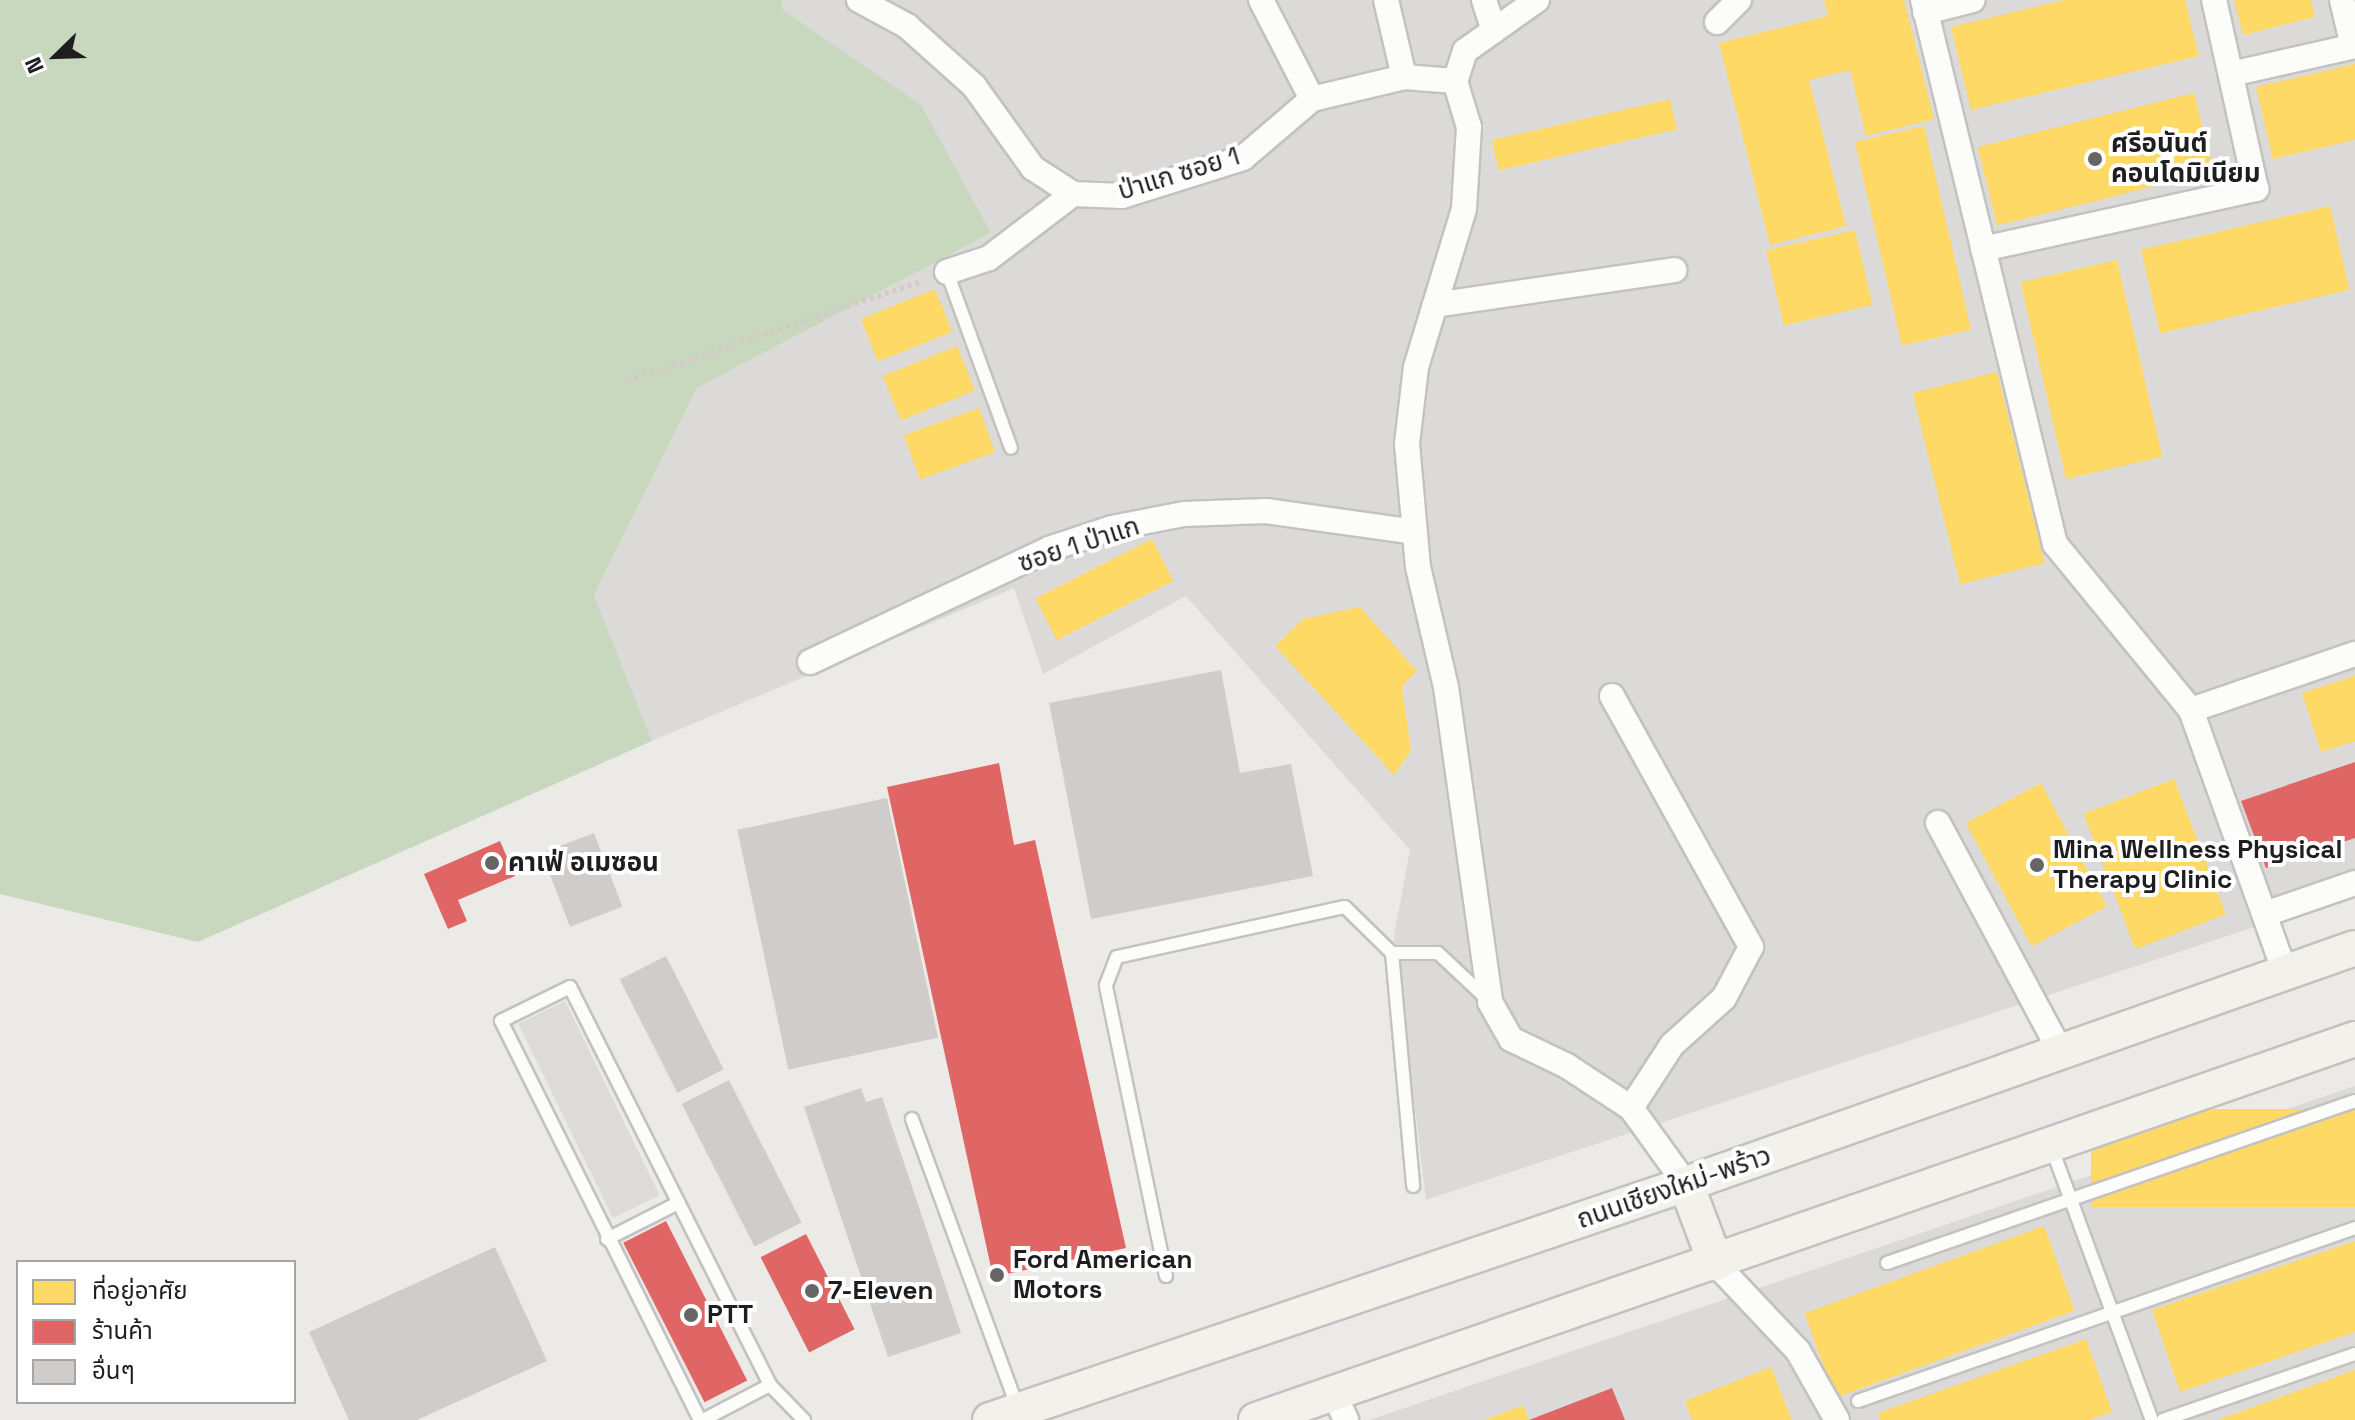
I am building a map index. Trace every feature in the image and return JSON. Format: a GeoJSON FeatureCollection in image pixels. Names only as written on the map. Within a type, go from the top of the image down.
{"type":"FeatureCollection","features":[{"type":"Feature","properties":{"kind":"main road","name":"ถนนเชียงใหม่-พร้าว"},"geometry":{"type":"LineString","coordinates":[[1004,1415],[1686,1184],[2355,948]]}},
{"type":"Feature","properties":{"kind":"main road"},"geometry":{"type":"LineString","coordinates":[[1256,1420],[1340,1407],[1716,1264],[2355,1039]]}},
{"type":"Feature","properties":{"kind":"main road"},"geometry":{"type":"LineString","coordinates":[[1686,1184],[1716,1264]]}},
{"type":"Feature","properties":{"kind":"street"},"geometry":{"type":"LineString","coordinates":[[859,0],[907,26],[974,86],[1033,168],[1073,194],[989,258],[947,272]]}},
{"type":"Feature","properties":{"kind":"street"},"geometry":{"type":"LineString","coordinates":[[1261,0],[1312,99]]}},
{"type":"Feature","properties":{"kind":"street"},"geometry":{"type":"LineString","coordinates":[[1386,0],[1404,77]]}},
{"type":"Feature","properties":{"kind":"street"},"geometry":{"type":"LineString","coordinates":[[1484,0],[1494,30]]}},
{"type":"Feature","properties":{"kind":"street"},"geometry":{"type":"LineString","coordinates":[[1537,0],[1465,51],[1455,81],[1469,127],[1464,209],[1416,367],[1407,444],[1418,567],[1446,687],[1490,1002],[1511,1039],[1567,1066],[1631,1108],[1686,1184]]}},
{"type":"Feature","properties":{"kind":"street"},"geometry":{"type":"LineString","coordinates":[[1717,22],[1739,0]]}},
{"type":"Feature","properties":{"kind":"street"},"geometry":{"type":"LineString","coordinates":[[1973,0],[1924,6],[2055,544],[2191,710],[2285,973]]}},
{"type":"Feature","properties":{"kind":"street"},"geometry":{"type":"LineString","coordinates":[[1983,249],[2256,189],[2214,0]]}},
{"type":"Feature","properties":{"kind":"street"},"geometry":{"type":"LineString","coordinates":[[2231,74],[2354,46],[2342,0]]}},
{"type":"Feature","properties":{"kind":"street","name":"ป่าแก ซอย 1"},"geometry":{"type":"LineString","coordinates":[[1073,194],[1122,196],[1243,158],[1312,99],[1404,77],[1455,81]]}},
{"type":"Feature","properties":{"kind":"street"},"geometry":{"type":"LineString","coordinates":[[1435,305],[1674,270]]}},
{"type":"Feature","properties":{"kind":"street","name":"ซอย 1 ป่าแก"},"geometry":{"type":"LineString","coordinates":[[810,662],[1049,549],[1112,528],[1184,514],[1266,511],[1415,532]]}},
{"type":"Feature","properties":{"kind":"street"},"geometry":{"type":"LineString","coordinates":[[2191,710],[2355,654]]}},
{"type":"Feature","properties":{"kind":"street"},"geometry":{"type":"LineString","coordinates":[[1612,696],[1751,947],[1724,998],[1672,1045],[1631,1108]]}},
{"type":"Feature","properties":{"kind":"street"},"geometry":{"type":"LineString","coordinates":[[1938,823],[2061,1052]]}},
{"type":"Feature","properties":{"kind":"street"},"geometry":{"type":"LineString","coordinates":[[2265,914],[2355,883]]}},
{"type":"Feature","properties":{"kind":"street"},"geometry":{"type":"LineString","coordinates":[[1716,1264],[1798,1351],[1837,1420]]}},
{"type":"Feature","properties":{"kind":"lane"},"geometry":{"type":"LineString","coordinates":[[947,272],[1011,448]]}},
{"type":"Feature","properties":{"kind":"lane"},"geometry":{"type":"LineString","coordinates":[[1166,1276],[1106,985],[1117,957],[1345,907],[1392,953],[1413,1186]]}},
{"type":"Feature","properties":{"kind":"lane"},"geometry":{"type":"LineString","coordinates":[[1392,953],[1438,953],[1490,1002]]}},
{"type":"Feature","properties":{"kind":"lane"},"geometry":{"type":"LineString","coordinates":[[770,1385],[701,1420],[607,1239],[501,1021],[570,987],[770,1385],[804,1420]]}},
{"type":"Feature","properties":{"kind":"lane"},"geometry":{"type":"LineString","coordinates":[[1887,1263],[2355,1101]]}},
{"type":"Feature","properties":{"kind":"lane"},"geometry":{"type":"LineString","coordinates":[[912,1119],[1004,1415]]}},
{"type":"Feature","properties":{"kind":"lane"},"geometry":{"type":"LineString","coordinates":[[2051,1146],[2152,1420]]}},
{"type":"Feature","properties":{"kind":"lane"},"geometry":{"type":"LineString","coordinates":[[607,1239],[678,1203]]}},
{"type":"Feature","properties":{"kind":"lane"},"geometry":{"type":"LineString","coordinates":[[1858,1401],[2355,1228]]}},
{"type":"Feature","properties":{"kind":"lane"},"geometry":{"type":"LineString","coordinates":[[2163,1420],[2355,1354]]}},
{"type":"Feature","properties":{"kind":"path"},"geometry":{"type":"LineString","coordinates":[[627,380],[947,272]]}},
{"type":"Feature","properties":{"kind":"shaded area"},"geometry":{"type":"Polygon","coordinates":[[[781,0],[2355,0],[2355,894],[1426,1200],[1394,936],[1410,850],[1186,596],[1043,674],[1014,588],[652,741],[594,595],[697,388],[991,233],[783,10],[781,0]]]}},
{"type":"Feature","properties":{"kind":"shaded area"},"geometry":{"type":"Polygon","coordinates":[[[565,1001],[660,1195],[613,1218],[518,1024],[565,1001]]]}},
{"type":"Feature","properties":{"kind":"shaded area"},"geometry":{"type":"Polygon","coordinates":[[[2355,1086],[2355,1420],[1369,1420],[2355,1086]]]}},
{"type":"Feature","properties":{"kind":"green space"},"geometry":{"type":"Polygon","coordinates":[[[0,0],[781,0],[783,10],[921,105],[991,233],[697,388],[594,595],[652,741],[198,942],[0,894],[0,0]]]}},
{"type":"Feature","properties":{"kind":"building: ที่อยู่อาศัย"},"geometry":{"type":"Polygon","coordinates":[[[1824,0],[1904,0],[1934,119],[1866,136],[1850,70],[1809,80],[1846,226],[1770,245],[1719,43],[1828,16],[1824,0]]]}},
{"type":"Feature","properties":{"kind":"building: ที่อยู่อาศัย"},"geometry":{"type":"Polygon","coordinates":[[[2064,0],[2185,0],[2199,56],[1971,110],[1951,27],[2064,0]]]}},
{"type":"Feature","properties":{"kind":"building: ที่อยู่อาศัย"},"geometry":{"type":"Polygon","coordinates":[[[2234,0],[2311,0],[2315,17],[2243,35],[2234,0]]]}},
{"type":"Feature","properties":{"kind":"building: ที่อยู่อาศัย"},"geometry":{"type":"Polygon","coordinates":[[[2355,64],[2355,140],[2273,159],[2256,87],[2355,64]]]}},
{"type":"Feature","properties":{"kind":"building: ที่อยู่อาศัย","name":"ศรีอนันต์ คอนโดมิเนียม"},"geometry":{"type":"Polygon","coordinates":[[[2194,93],[2214,172],[1997,226],[1978,147],[2194,93]]]}},
{"type":"Feature","properties":{"kind":"building: ที่อยู่อาศัย"},"geometry":{"type":"Polygon","coordinates":[[[1670,99],[1677,129],[1499,170],[1492,140],[1670,99]]]}},
{"type":"Feature","properties":{"kind":"building: ที่อยู่อาศัย"},"geometry":{"type":"Polygon","coordinates":[[[1924,126],[1971,330],[1902,346],[1855,142],[1924,126]]]}},
{"type":"Feature","properties":{"kind":"building: ที่อยู่อาศัย"},"geometry":{"type":"Polygon","coordinates":[[[2330,206],[2349,290],[2160,333],[2141,250],[2330,206]]]}},
{"type":"Feature","properties":{"kind":"building: ที่อยู่อาศัย"},"geometry":{"type":"Polygon","coordinates":[[[1855,230],[1872,305],[1784,325],[1766,250],[1855,230]]]}},
{"type":"Feature","properties":{"kind":"building: ที่อยู่อาศัย"},"geometry":{"type":"Polygon","coordinates":[[[2117,260],[2162,457],[2066,479],[2021,282],[2117,260]]]}},
{"type":"Feature","properties":{"kind":"building: ที่อยู่อาศัย"},"geometry":{"type":"Polygon","coordinates":[[[935,289],[952,332],[878,362],[861,319],[935,289]]]}},
{"type":"Feature","properties":{"kind":"building: ที่อยู่อาศัย"},"geometry":{"type":"Polygon","coordinates":[[[957,346],[975,391],[901,420],[883,376],[957,346]]]}},
{"type":"Feature","properties":{"kind":"building: ที่อยู่อาศัย"},"geometry":{"type":"Polygon","coordinates":[[[1997,372],[2045,563],[1960,584],[1913,393],[1997,372]]]}},
{"type":"Feature","properties":{"kind":"building: ที่อยู่อาศัย"},"geometry":{"type":"Polygon","coordinates":[[[979,408],[995,452],[920,480],[904,435],[979,408]]]}},
{"type":"Feature","properties":{"kind":"building: ที่อยู่อาศัย"},"geometry":{"type":"Polygon","coordinates":[[[1152,539],[1173,581],[1057,640],[1035,598],[1152,539]]]}},
{"type":"Feature","properties":{"kind":"building: ที่อยู่อาศัย"},"geometry":{"type":"Polygon","coordinates":[[[1360,607],[1417,671],[1402,686],[1411,751],[1394,775],[1275,646],[1303,619],[1360,607]]]}},
{"type":"Feature","properties":{"kind":"building: ที่อยู่อาศัย"},"geometry":{"type":"Polygon","coordinates":[[[2355,676],[2355,741],[2321,752],[2302,693],[2355,676]]]}},
{"type":"Feature","properties":{"kind":"building: ที่อยู่อาศัย"},"geometry":{"type":"Polygon","coordinates":[[[2174,779],[2226,914],[2135,949],[2083,814],[2174,779]]]}},
{"type":"Feature","properties":{"kind":"building: ที่อยู่อาศัย","name":"Mina Wellness Physical Therapy Clinic"},"geometry":{"type":"Polygon","coordinates":[[[2041,783],[2107,907],[2032,947],[1966,823],[2041,783]]]}},
{"type":"Feature","properties":{"kind":"building: ที่อยู่อาศัย"},"geometry":{"type":"Polygon","coordinates":[[[2091,1109],[2355,1109],[2355,1207],[2091,1207],[2091,1109]]]}},
{"type":"Feature","properties":{"kind":"building: ที่อยู่อาศัย"},"geometry":{"type":"Polygon","coordinates":[[[2044,1226],[2075,1311],[1835,1398],[1804,1313],[2044,1226]]]}},
{"type":"Feature","properties":{"kind":"building: ที่อยู่อาศัย"},"geometry":{"type":"Polygon","coordinates":[[[2355,1241],[2355,1332],[2180,1392],[2152,1310],[2355,1241]]]}},
{"type":"Feature","properties":{"kind":"building: ที่อยู่อาศัย"},"geometry":{"type":"Polygon","coordinates":[[[2086,1339],[2112,1412],[2089,1420],[1880,1420],[1878,1413],[2086,1339]]]}},
{"type":"Feature","properties":{"kind":"building: ที่อยู่อาศัย"},"geometry":{"type":"Polygon","coordinates":[[[1771,1367],[1792,1420],[1692,1420],[1685,1401],[1771,1367]]]}},
{"type":"Feature","properties":{"kind":"building: ที่อยู่อาศัย"},"geometry":{"type":"Polygon","coordinates":[[[2355,1370],[2355,1420],[2217,1420],[2355,1370]]]}},
{"type":"Feature","properties":{"kind":"building: ที่อยู่อาศัย"},"geometry":{"type":"Polygon","coordinates":[[[1523,1405],[1529,1420],[1485,1420],[1523,1405]]]}},
{"type":"Feature","properties":{"kind":"building: ร้านค้า"},"geometry":{"type":"Polygon","coordinates":[[[2355,762],[2355,838],[2266,868],[2241,801],[2355,762]]]}},
{"type":"Feature","properties":{"kind":"building: ร้านค้า"},"geometry":{"type":"Polygon","coordinates":[[[999,763],[1014,845],[1035,840],[1126,1248],[993,1277],[887,787],[999,763]]]}},
{"type":"Feature","properties":{"kind":"building: ร้านค้า"},"geometry":{"type":"Polygon","coordinates":[[[500,841],[515,876],[458,900],[467,921],[448,929],[424,874],[500,841]]]}},
{"type":"Feature","properties":{"kind":"building: ร้านค้า"},"geometry":{"type":"Polygon","coordinates":[[[666,1221],[747,1380],[704,1402],[623,1243],[666,1221]]]}},
{"type":"Feature","properties":{"kind":"building: ร้านค้า"},"geometry":{"type":"Polygon","coordinates":[[[806,1234],[855,1329],[809,1352],[761,1257],[806,1234]]]}},
{"type":"Feature","properties":{"kind":"building: ร้านค้า"},"geometry":{"type":"Polygon","coordinates":[[[1612,1388],[1625,1420],[1529,1420],[1612,1388]]]}},
{"type":"Feature","properties":{"kind":"building: อื่นๆ"},"geometry":{"type":"Polygon","coordinates":[[[1221,670],[1240,773],[1291,764],[1313,876],[1091,919],[1049,703],[1221,670]]]}},
{"type":"Feature","properties":{"kind":"building: อื่นๆ"},"geometry":{"type":"Polygon","coordinates":[[[887,798],[938,1038],[788,1069],[737,830],[887,798]]]}},
{"type":"Feature","properties":{"kind":"building: อื่นๆ"},"geometry":{"type":"Polygon","coordinates":[[[594,833],[622,907],[570,927],[542,853],[594,833]]]}},
{"type":"Feature","properties":{"kind":"building: อื่นๆ"},"geometry":{"type":"Polygon","coordinates":[[[666,956],[724,1069],[677,1093],[620,980],[666,956]]]}},
{"type":"Feature","properties":{"kind":"building: อื่นๆ"},"geometry":{"type":"Polygon","coordinates":[[[729,1080],[802,1223],[754,1247],[682,1104],[729,1080]]]}},
{"type":"Feature","properties":{"kind":"building: อื่นๆ"},"geometry":{"type":"Polygon","coordinates":[[[861,1088],[866,1102],[882,1097],[961,1333],[888,1357],[804,1107],[861,1088]]]}},
{"type":"Feature","properties":{"kind":"building: อื่นๆ"},"geometry":{"type":"Polygon","coordinates":[[[495,1247],[547,1361],[417,1420],[349,1420],[309,1332],[495,1247]]]}},
{"type":"Feature","properties":{"kind":"place","name":"ศรีอนันต์ คอนโดมิเนียม"},"geometry":{"type":"Point","coordinates":[2095,159]}},
{"type":"Feature","properties":{"kind":"place","name":"คาเฟ่ อเมซอน"},"geometry":{"type":"Point","coordinates":[492,863]}},
{"type":"Feature","properties":{"kind":"place","name":"Mina Wellness Physical Therapy Clinic"},"geometry":{"type":"Point","coordinates":[2037,865]}},
{"type":"Feature","properties":{"kind":"place","name":"Ford American Motors"},"geometry":{"type":"Point","coordinates":[997,1275]}},
{"type":"Feature","properties":{"kind":"place","name":"7-Eleven"},"geometry":{"type":"Point","coordinates":[812,1291]}},
{"type":"Feature","properties":{"kind":"place","name":"PTT"},"geometry":{"type":"Point","coordinates":[691,1315]}}]}
